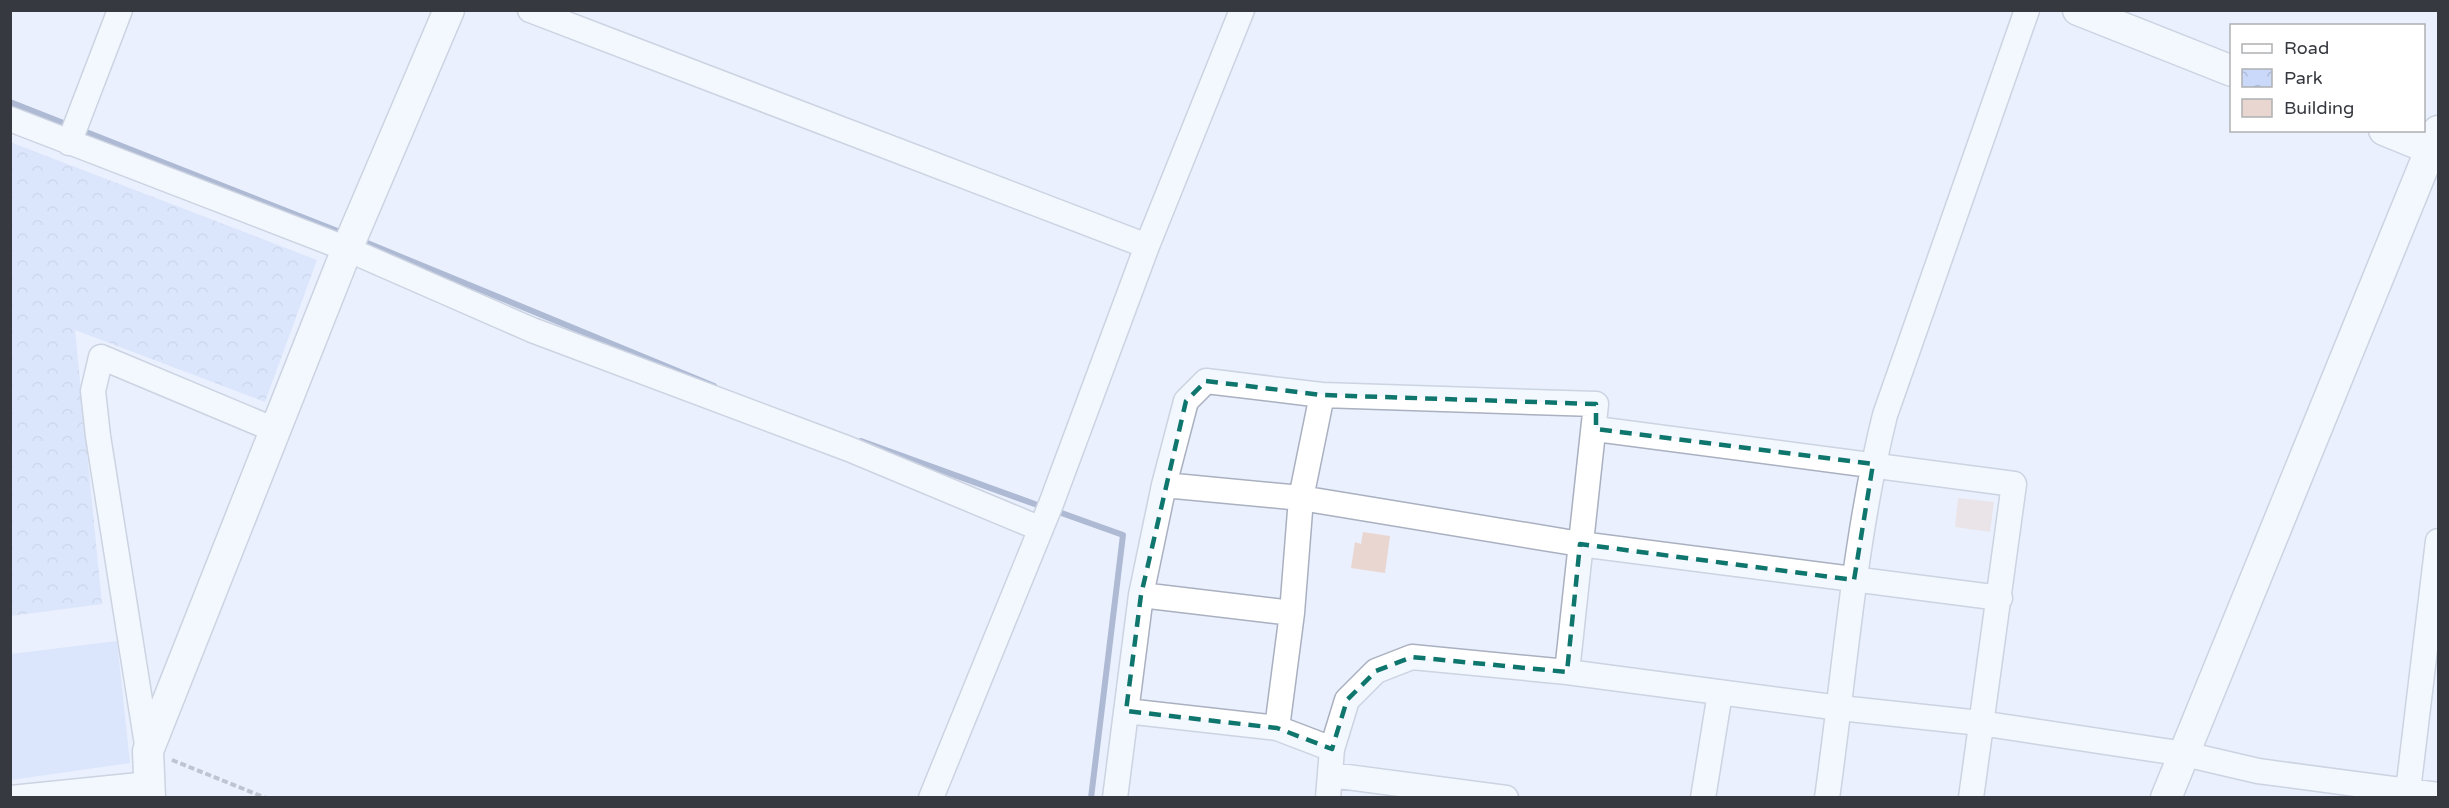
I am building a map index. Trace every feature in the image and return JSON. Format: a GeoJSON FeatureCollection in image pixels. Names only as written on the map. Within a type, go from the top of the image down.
{"type":"FeatureCollection","features":[{"type":"Feature","properties":{"kind":"street"},"geometry":{"type":"LineString","coordinates":[[73,132],[120,10]]}},
{"type":"Feature","properties":{"kind":"street"},"geometry":{"type":"LineString","coordinates":[[148,751],[351,241],[449,10]]}},
{"type":"Feature","properties":{"kind":"street"},"geometry":{"type":"LineString","coordinates":[[530,10],[1148,246]]}},
{"type":"Feature","properties":{"kind":"street"},"geometry":{"type":"LineString","coordinates":[[931,798],[1046,516],[1148,246],[1242,10]]}},
{"type":"Feature","properties":{"kind":"street"},"geometry":{"type":"LineString","coordinates":[[1827,798],[1840,708],[1854,580],[1873,464],[1885,415],[2027,10]]}},
{"type":"Feature","properties":{"kind":"street"},"geometry":{"type":"LineString","coordinates":[[2079,10],[2230,70]]}},
{"type":"Feature","properties":{"kind":"street"},"geometry":{"type":"LineString","coordinates":[[10,119],[73,132],[351,241],[532,330],[849,449],[1046,516]]}},
{"type":"Feature","properties":{"kind":"street"},"geometry":{"type":"LineString","coordinates":[[2166,798],[2436,144],[2391,132]]}},
{"type":"Feature","properties":{"kind":"street"},"geometry":{"type":"LineString","coordinates":[[11,798],[149,791],[148,751],[95,414],[93,391],[101,357],[275,430]]}},
{"type":"Feature","properties":{"kind":"street"},"geometry":{"type":"LineString","coordinates":[[1115,798],[1141,595],[1164,485],[1186,400],[1206,381],[1322,395],[1596,404],[1596,429],[1580,543],[1567,672]]}},
{"type":"Feature","properties":{"kind":"street"},"geometry":{"type":"LineString","coordinates":[[1277,728],[1292,613],[1300,498],[1322,395]]}},
{"type":"Feature","properties":{"kind":"street"},"geometry":{"type":"LineString","coordinates":[[1596,429],[2014,484],[1971,798]]}},
{"type":"Feature","properties":{"kind":"street"},"geometry":{"type":"LineString","coordinates":[[1164,485],[1300,498],[1580,543],[2000,598]]}},
{"type":"Feature","properties":{"kind":"street"},"geometry":{"type":"LineString","coordinates":[[2408,791],[2439,541]]}},
{"type":"Feature","properties":{"kind":"street"},"geometry":{"type":"LineString","coordinates":[[1141,595],[1292,613]]}},
{"type":"Feature","properties":{"kind":"street"},"geometry":{"type":"LineString","coordinates":[[1506,798],[1330,786],[1332,749],[1347,700],[1376,671],[1412,657],[1567,672],[1840,708],[1980,723],[2185,754],[2258,771],[2439,795]]}},
{"type":"Feature","properties":{"kind":"street"},"geometry":{"type":"LineString","coordinates":[[1703,798],[1720,693]]}},
{"type":"Feature","properties":{"kind":"street"},"geometry":{"type":"LineString","coordinates":[[1126,711],[1277,728],[1332,749]]}},
{"type":"Feature","properties":{"kind":"path"},"geometry":{"type":"LineString","coordinates":[[148,751],[266,798]]}},
{"type":"Feature","properties":{"kind":"highlighted area"},"geometry":{"type":"Polygon","coordinates":[[[1206,381],[1322,395],[1596,404],[1596,429],[1873,464],[1854,580],[1580,544],[1567,672],[1412,657],[1376,671],[1347,700],[1332,749],[1277,728],[1126,711],[1141,595],[1186,401],[1206,381]]]}},
{"type":"Feature","properties":{"kind":"green space"},"geometry":{"type":"Polygon","coordinates":[[[10,142],[317,260],[265,402],[75,330],[102,604],[11,616],[10,142]]]}},
{"type":"Feature","properties":{"kind":"green space"},"geometry":{"type":"Polygon","coordinates":[[[117,641],[130,763],[11,780],[11,654],[117,641]]]}},
{"type":"Feature","properties":{"kind":"building"},"geometry":{"type":"Polygon","coordinates":[[[1958,498],[1994,502],[1990,532],[1955,527],[1958,498]]]}},
{"type":"Feature","properties":{"kind":"building"},"geometry":{"type":"Polygon","coordinates":[[[1363,532],[1390,536],[1385,573],[1351,568],[1355,542],[1361,544],[1363,532]]]}},
{"type":"Feature","properties":{"kind":"waterway"},"geometry":{"type":"LineString","coordinates":[[10,102],[71,126]]}},
{"type":"Feature","properties":{"kind":"waterway"},"geometry":{"type":"LineString","coordinates":[[81,130],[345,234]]}},
{"type":"Feature","properties":{"kind":"waterway"},"geometry":{"type":"LineString","coordinates":[[360,240],[714,386]]}},
{"type":"Feature","properties":{"kind":"waterway"},"geometry":{"type":"LineString","coordinates":[[861,441],[1043,507]]}},
{"type":"Feature","properties":{"kind":"waterway"},"geometry":{"type":"LineString","coordinates":[[1053,510],[1123,535],[1091,798]]}}]}
